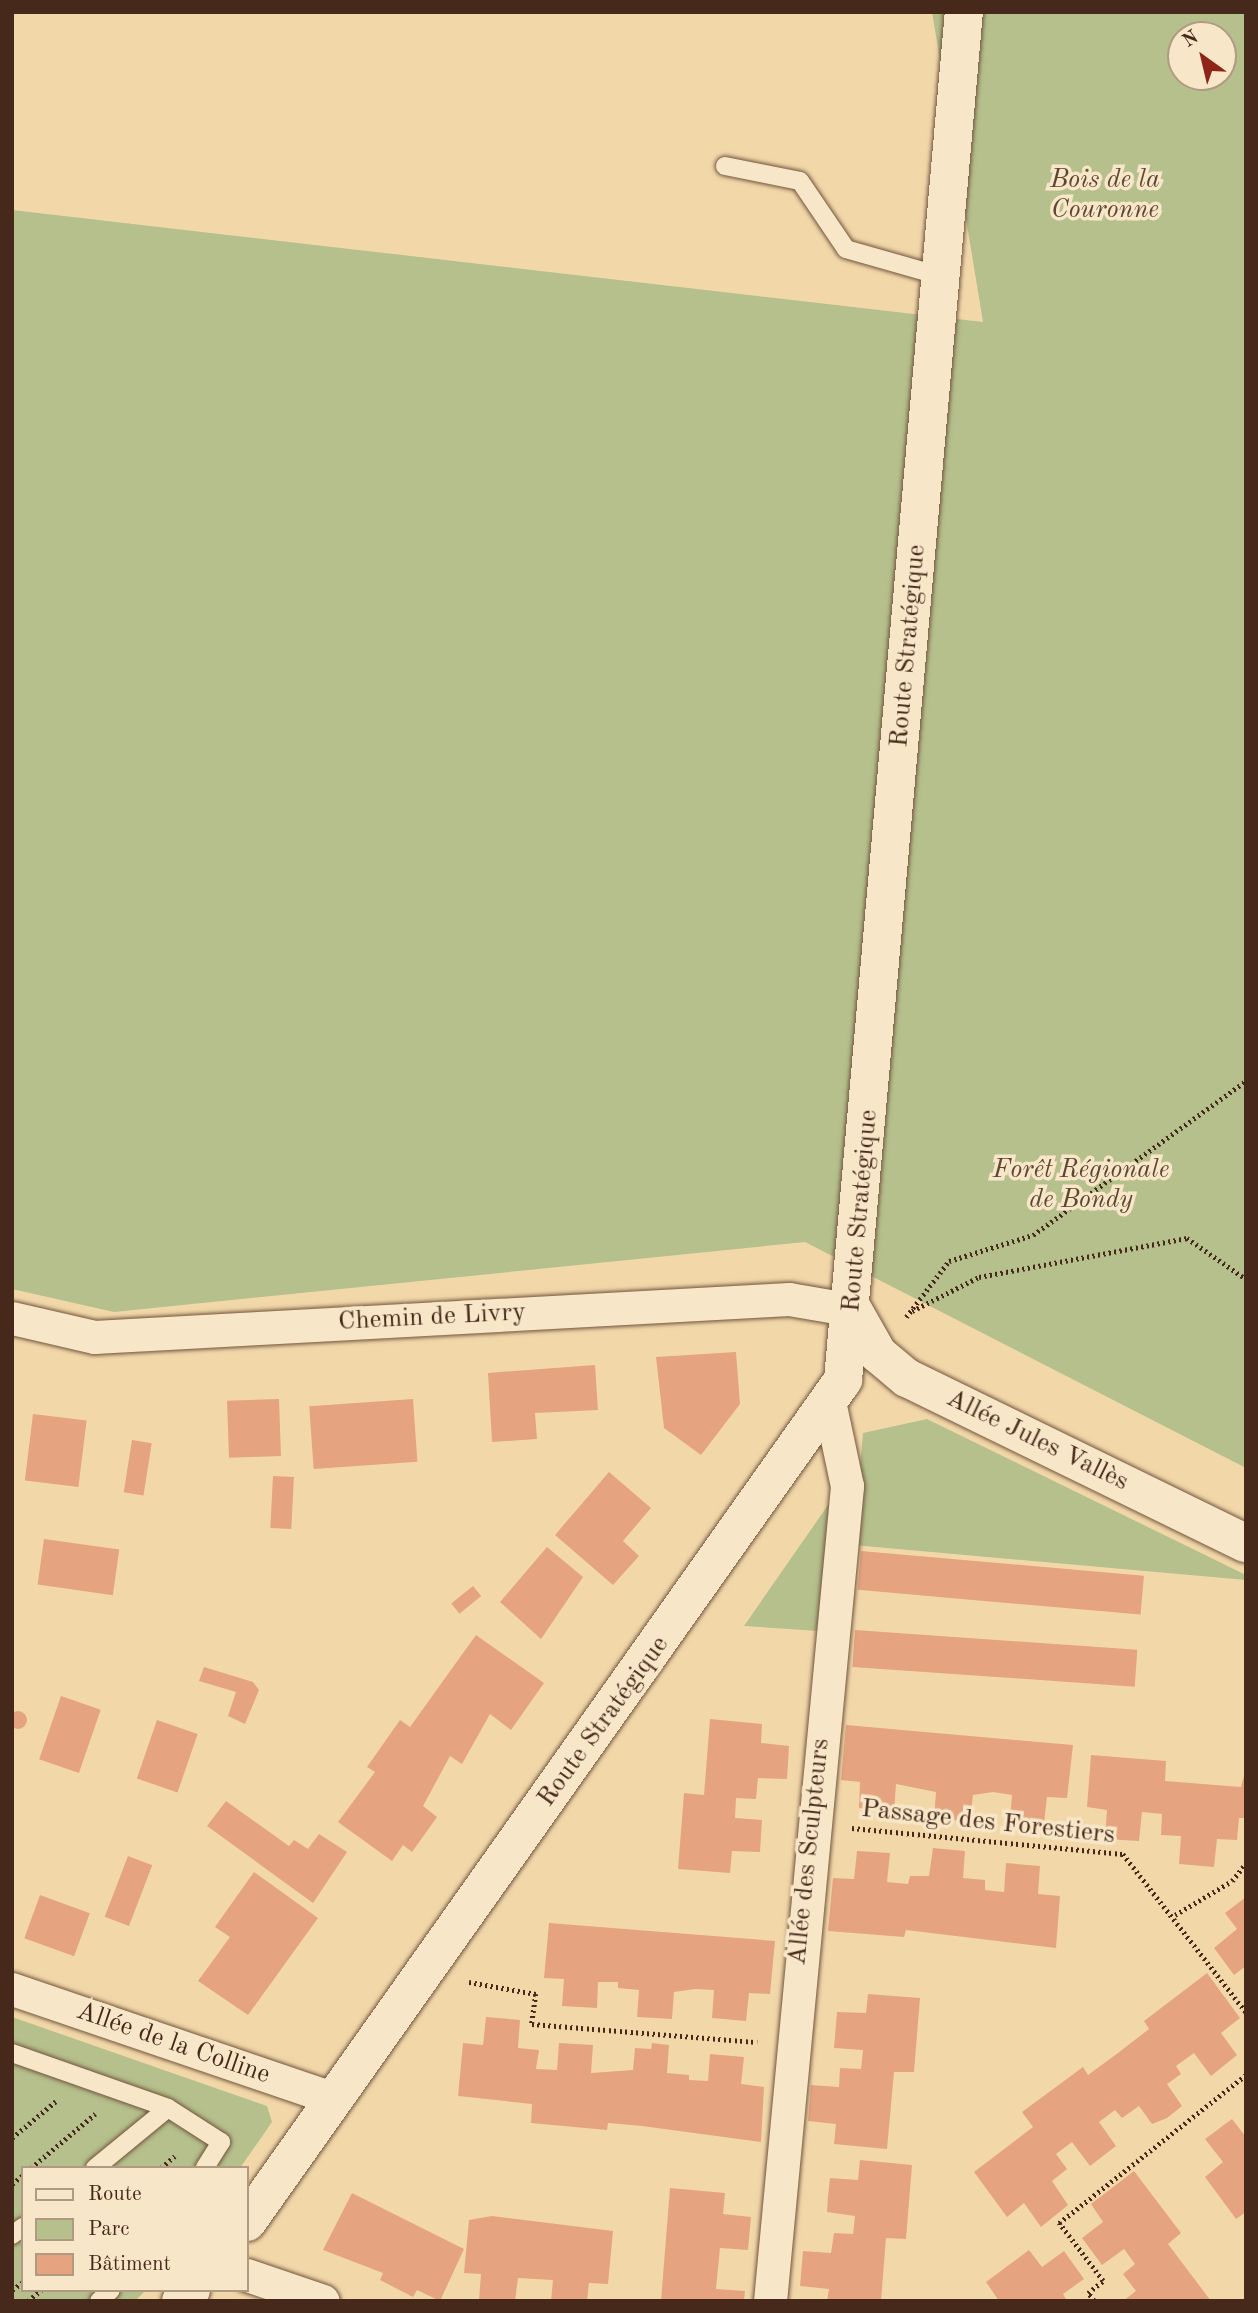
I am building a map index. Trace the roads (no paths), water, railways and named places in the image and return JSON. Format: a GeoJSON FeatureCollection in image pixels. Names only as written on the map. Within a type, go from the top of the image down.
{"type":"FeatureCollection","features":[{"type":"Feature","properties":{"kind":"street","name":"Route Stratégique"},"geometry":{"type":"LineString","coordinates":[[248,2221],[830,1406],[844,1380],[853,1310],[964,12]]}},
{"type":"Feature","properties":{"kind":"street","name":"Chemin de Livry"},"geometry":{"type":"LineString","coordinates":[[12,1318],[94,1337],[789,1299],[853,1310]]}},
{"type":"Feature","properties":{"kind":"street","name":"Allée Jules Vallès"},"geometry":{"type":"LineString","coordinates":[[853,1310],[878,1354],[907,1378],[1246,1543]]}},
{"type":"Feature","properties":{"kind":"street","name":"Allée des Sculpteurs"},"geometry":{"type":"LineString","coordinates":[[771,2301],[791,2045],[847,1486],[830,1406]]}},
{"type":"Feature","properties":{"kind":"street","name":"Allée de la Colline"},"geometry":{"type":"LineString","coordinates":[[12,1989],[333,2098]]}},
{"type":"Feature","properties":{"kind":"street"},"geometry":{"type":"LineString","coordinates":[[248,2275],[323,2301]]}},
{"type":"Feature","properties":{"kind":"lane"},"geometry":{"type":"LineString","coordinates":[[725,166],[800,181],[846,249],[941,276]]}},
{"type":"Feature","properties":{"kind":"lane"},"geometry":{"type":"LineString","coordinates":[[12,2053],[168,2108],[221,2142],[206,2166]]}},
{"type":"Feature","properties":{"kind":"lane"},"geometry":{"type":"LineString","coordinates":[[97,2166],[168,2108]]}},
{"type":"Feature","properties":{"kind":"park label","name":"Bois de la Couronne"},"geometry":{"type":"Point","coordinates":[1105,196]}},
{"type":"Feature","properties":{"kind":"park label","name":"Forêt Régionale de Bondy"},"geometry":{"type":"Point","coordinates":[1081,1186]}}]}
